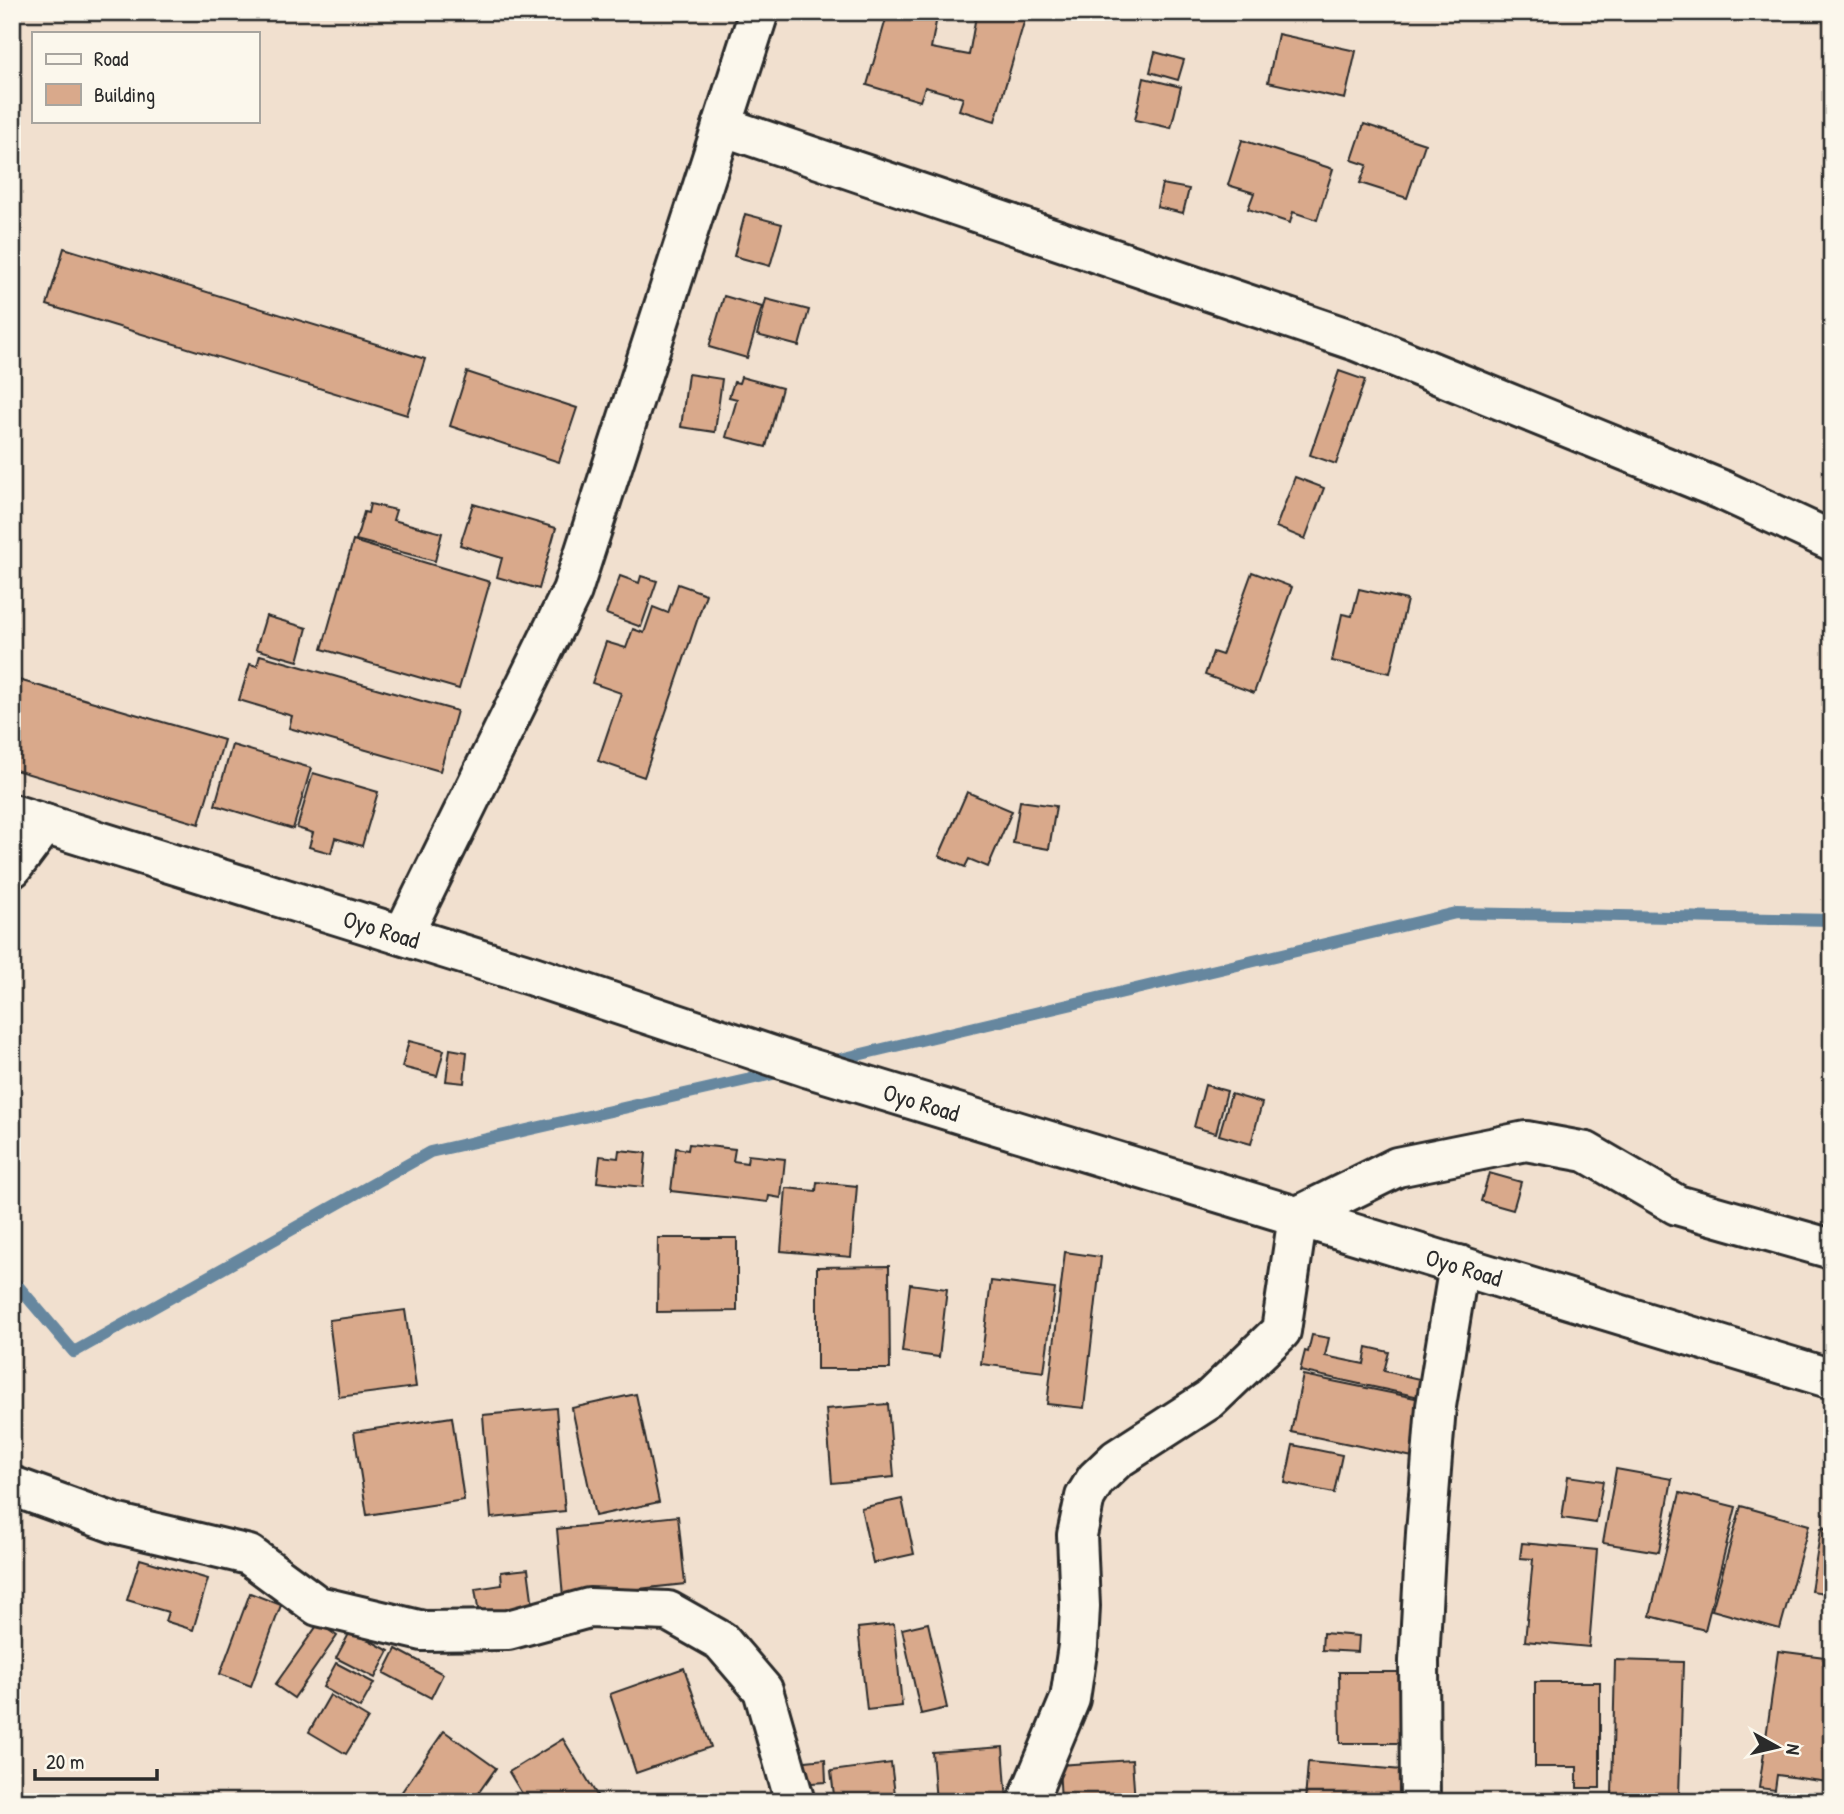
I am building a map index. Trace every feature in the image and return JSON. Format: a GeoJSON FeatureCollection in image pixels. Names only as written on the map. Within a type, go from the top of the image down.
{"type":"FeatureCollection","features":[{"type":"Feature","properties":{"kind":"main road"},"geometry":{"type":"LineString","coordinates":[[402,935],[572,591],[759,12]]}},
{"type":"Feature","properties":{"kind":"main road"},"geometry":{"type":"LineString","coordinates":[[722,126],[1356,341],[1723,490],[1832,541]]}},
{"type":"Feature","properties":{"kind":"main road"},"geometry":{"type":"LineString","coordinates":[[12,868],[28,819]]}},
{"type":"Feature","properties":{"kind":"main road","name":"Oyo Road"},"geometry":{"type":"LineString","coordinates":[[28,819],[533,976],[806,1067],[1832,1379]]}},
{"type":"Feature","properties":{"kind":"main road"},"geometry":{"type":"LineString","coordinates":[[1027,1802],[1070,1699],[1078,1646],[1080,1606],[1077,1535],[1085,1497],[1096,1479],[1117,1459],[1210,1399],[1281,1331],[1297,1216],[1397,1167],[1526,1141],[1586,1152],[1677,1205],[1832,1249]]}},
{"type":"Feature","properties":{"kind":"main road"},"geometry":{"type":"LineString","coordinates":[[1420,1802],[1419,1661],[1426,1533],[1436,1406],[1459,1265]]}},
{"type":"Feature","properties":{"kind":"main road"},"geometry":{"type":"LineString","coordinates":[[12,1486],[114,1523],[249,1555],[318,1606],[423,1631],[508,1630],[589,1608],[668,1611],[721,1641],[763,1690],[795,1802]]}},
{"type":"Feature","properties":{"kind":"building"},"geometry":{"type":"Polygon","coordinates":[[[888,12],[938,12],[931,48],[969,55],[976,16],[957,12],[1027,12],[995,121],[959,110],[963,98],[925,87],[920,101],[867,85],[888,12]]]}},
{"type":"Feature","properties":{"kind":"building"},"geometry":{"type":"Polygon","coordinates":[[[1278,34],[1356,51],[1345,99],[1268,82],[1278,34]]]}},
{"type":"Feature","properties":{"kind":"building"},"geometry":{"type":"Polygon","coordinates":[[[1155,52],[1184,60],[1178,80],[1150,72],[1155,52]]]}},
{"type":"Feature","properties":{"kind":"building"},"geometry":{"type":"Polygon","coordinates":[[[1144,78],[1181,87],[1171,128],[1135,120],[1144,78]]]}},
{"type":"Feature","properties":{"kind":"building"},"geometry":{"type":"Polygon","coordinates":[[[1364,124],[1425,144],[1407,198],[1360,183],[1367,165],[1352,160],[1364,124]]]}},
{"type":"Feature","properties":{"kind":"building"},"geometry":{"type":"Polygon","coordinates":[[[1242,140],[1333,169],[1317,220],[1293,212],[1290,223],[1248,209],[1254,193],[1228,185],[1242,140]]]}},
{"type":"Feature","properties":{"kind":"building"},"geometry":{"type":"Polygon","coordinates":[[[1162,184],[1189,189],[1183,213],[1157,207],[1162,184]]]}},
{"type":"Feature","properties":{"kind":"building"},"geometry":{"type":"Polygon","coordinates":[[[745,214],[782,224],[770,266],[734,256],[745,214]]]}},
{"type":"Feature","properties":{"kind":"building"},"geometry":{"type":"Polygon","coordinates":[[[64,248],[425,359],[407,415],[47,305],[64,248]]]}},
{"type":"Feature","properties":{"kind":"building"},"geometry":{"type":"Polygon","coordinates":[[[724,296],[762,307],[747,358],[709,347],[724,296]]]}},
{"type":"Feature","properties":{"kind":"building"},"geometry":{"type":"Polygon","coordinates":[[[766,299],[809,310],[799,346],[757,335],[766,299]]]}},
{"type":"Feature","properties":{"kind":"building"},"geometry":{"type":"Polygon","coordinates":[[[1339,371],[1365,380],[1336,464],[1310,455],[1339,371]]]}},
{"type":"Feature","properties":{"kind":"building"},"geometry":{"type":"Polygon","coordinates":[[[467,372],[577,408],[559,462],[450,426],[467,372]]]}},
{"type":"Feature","properties":{"kind":"building"},"geometry":{"type":"Polygon","coordinates":[[[688,374],[722,379],[715,432],[681,427],[688,374]]]}},
{"type":"Feature","properties":{"kind":"building"},"geometry":{"type":"Polygon","coordinates":[[[741,377],[782,388],[766,447],[726,437],[737,399],[729,397],[734,382],[739,383],[741,377]]]}},
{"type":"Feature","properties":{"kind":"building"},"geometry":{"type":"Polygon","coordinates":[[[1295,477],[1324,488],[1305,539],[1276,527],[1295,477]]]}},
{"type":"Feature","properties":{"kind":"building"},"geometry":{"type":"Polygon","coordinates":[[[370,504],[396,510],[393,520],[442,533],[435,561],[356,540],[364,512],[368,513],[370,504]]]}},
{"type":"Feature","properties":{"kind":"building"},"geometry":{"type":"Polygon","coordinates":[[[473,504],[556,528],[539,589],[497,577],[502,558],[460,545],[473,504]]]}},
{"type":"Feature","properties":{"kind":"building"},"geometry":{"type":"Polygon","coordinates":[[[353,541],[490,582],[459,689],[322,649],[353,541]]]}},
{"type":"Feature","properties":{"kind":"building"},"geometry":{"type":"Polygon","coordinates":[[[1252,572],[1292,587],[1254,693],[1205,675],[1213,652],[1222,655],[1252,572]]]}},
{"type":"Feature","properties":{"kind":"building"},"geometry":{"type":"Polygon","coordinates":[[[620,576],[639,583],[641,576],[657,581],[641,627],[606,614],[620,576]]]}},
{"type":"Feature","properties":{"kind":"building"},"geometry":{"type":"Polygon","coordinates":[[[678,584],[706,594],[644,777],[598,761],[621,693],[592,683],[606,642],[626,648],[633,629],[644,633],[653,607],[668,613],[678,584]]]}},
{"type":"Feature","properties":{"kind":"building"},"geometry":{"type":"Polygon","coordinates":[[[1359,589],[1407,600],[1390,673],[1332,661],[1342,614],[1352,616],[1359,589]]]}},
{"type":"Feature","properties":{"kind":"building"},"geometry":{"type":"Polygon","coordinates":[[[266,616],[307,628],[298,661],[256,649],[266,616]]]}},
{"type":"Feature","properties":{"kind":"building"},"geometry":{"type":"Polygon","coordinates":[[[260,655],[457,711],[440,771],[289,728],[292,716],[239,700],[250,664],[257,666],[260,655]]]}},
{"type":"Feature","properties":{"kind":"building"},"geometry":{"type":"Polygon","coordinates":[[[12,678],[224,740],[199,824],[12,769],[12,678]]]}},
{"type":"Feature","properties":{"kind":"building"},"geometry":{"type":"Polygon","coordinates":[[[232,745],[311,768],[293,829],[215,805],[232,745]]]}},
{"type":"Feature","properties":{"kind":"building"},"geometry":{"type":"Polygon","coordinates":[[[313,773],[378,792],[362,846],[335,838],[331,853],[309,847],[313,833],[297,828],[313,773]]]}},
{"type":"Feature","properties":{"kind":"building"},"geometry":{"type":"Polygon","coordinates":[[[967,792],[1012,811],[988,867],[969,859],[965,867],[939,856],[967,792]]]}},
{"type":"Feature","properties":{"kind":"building"},"geometry":{"type":"Polygon","coordinates":[[[1020,801],[1056,806],[1049,849],[1013,843],[1020,801]]]}},
{"type":"Feature","properties":{"kind":"building"},"geometry":{"type":"Polygon","coordinates":[[[409,1041],[444,1050],[437,1076],[402,1067],[409,1041]]]}},
{"type":"Feature","properties":{"kind":"building"},"geometry":{"type":"Polygon","coordinates":[[[450,1049],[467,1052],[464,1083],[446,1081],[450,1049]]]}},
{"type":"Feature","properties":{"kind":"building"},"geometry":{"type":"Polygon","coordinates":[[[1205,1085],[1227,1091],[1216,1133],[1194,1127],[1205,1085]]]}},
{"type":"Feature","properties":{"kind":"building"},"geometry":{"type":"Polygon","coordinates":[[[1231,1094],[1262,1103],[1251,1144],[1219,1135],[1231,1094]]]}},
{"type":"Feature","properties":{"kind":"building"},"geometry":{"type":"Polygon","coordinates":[[[689,1144],[735,1149],[733,1161],[747,1163],[748,1155],[785,1159],[781,1198],[769,1196],[768,1202],[671,1191],[676,1148],[688,1150],[689,1144]]]}},
{"type":"Feature","properties":{"kind":"building"},"geometry":{"type":"Polygon","coordinates":[[[619,1150],[646,1153],[643,1187],[597,1182],[600,1156],[618,1158],[619,1150]]]}},
{"type":"Feature","properties":{"kind":"building"},"geometry":{"type":"Polygon","coordinates":[[[1489,1173],[1521,1182],[1513,1210],[1481,1201],[1489,1173]]]}},
{"type":"Feature","properties":{"kind":"building"},"geometry":{"type":"Polygon","coordinates":[[[817,1182],[857,1186],[851,1257],[781,1251],[786,1188],[816,1191],[817,1182]]]}},
{"type":"Feature","properties":{"kind":"building"},"geometry":{"type":"Polygon","coordinates":[[[658,1238],[737,1238],[737,1311],[657,1312],[658,1238]]]}},
{"type":"Feature","properties":{"kind":"building"},"geometry":{"type":"Polygon","coordinates":[[[1065,1252],[1101,1257],[1084,1408],[1047,1404],[1065,1252]]]}},
{"type":"Feature","properties":{"kind":"building"},"geometry":{"type":"Polygon","coordinates":[[[889,1266],[890,1369],[817,1369],[817,1267],[889,1266]]]}},
{"type":"Feature","properties":{"kind":"building"},"geometry":{"type":"Polygon","coordinates":[[[991,1281],[1055,1289],[1044,1372],[981,1364],[991,1281]]]}},
{"type":"Feature","properties":{"kind":"building"},"geometry":{"type":"Polygon","coordinates":[[[910,1284],[947,1289],[939,1357],[902,1352],[910,1284]]]}},
{"type":"Feature","properties":{"kind":"building"},"geometry":{"type":"Polygon","coordinates":[[[405,1310],[416,1387],[339,1397],[329,1320],[405,1310]]]}},
{"type":"Feature","properties":{"kind":"building"},"geometry":{"type":"Polygon","coordinates":[[[1312,1335],[1329,1338],[1325,1356],[1364,1364],[1367,1347],[1389,1352],[1384,1371],[1428,1381],[1424,1398],[1300,1371],[1312,1335]]]}},
{"type":"Feature","properties":{"kind":"building"},"geometry":{"type":"Polygon","coordinates":[[[1303,1375],[1425,1400],[1413,1457],[1291,1432],[1303,1375]]]}},
{"type":"Feature","properties":{"kind":"building"},"geometry":{"type":"Polygon","coordinates":[[[636,1394],[659,1502],[595,1516],[572,1408],[636,1394]]]}},
{"type":"Feature","properties":{"kind":"building"},"geometry":{"type":"Polygon","coordinates":[[[888,1404],[894,1477],[832,1483],[826,1409],[888,1404]]]}},
{"type":"Feature","properties":{"kind":"building"},"geometry":{"type":"Polygon","coordinates":[[[556,1408],[565,1511],[491,1518],[483,1415],[556,1408]]]}},
{"type":"Feature","properties":{"kind":"building"},"geometry":{"type":"Polygon","coordinates":[[[452,1417],[464,1500],[367,1515],[354,1432],[452,1417]]]}},
{"type":"Feature","properties":{"kind":"building"},"geometry":{"type":"Polygon","coordinates":[[[1293,1445],[1342,1455],[1334,1493],[1285,1483],[1293,1445]]]}},
{"type":"Feature","properties":{"kind":"building"},"geometry":{"type":"Polygon","coordinates":[[[1616,1469],[1672,1479],[1659,1552],[1603,1543],[1616,1469]]]}},
{"type":"Feature","properties":{"kind":"building"},"geometry":{"type":"Polygon","coordinates":[[[1568,1476],[1603,1481],[1596,1523],[1562,1518],[1568,1476]]]}},
{"type":"Feature","properties":{"kind":"building"},"geometry":{"type":"Polygon","coordinates":[[[1680,1493],[1736,1507],[1705,1630],[1650,1616],[1680,1493]]]}},
{"type":"Feature","properties":{"kind":"building"},"geometry":{"type":"Polygon","coordinates":[[[902,1499],[914,1554],[873,1563],[861,1508],[902,1499]]]}},
{"type":"Feature","properties":{"kind":"building"},"geometry":{"type":"Polygon","coordinates":[[[1741,1506],[1809,1525],[1780,1629],[1712,1610],[1741,1506]]]}},
{"type":"Feature","properties":{"kind":"building"},"geometry":{"type":"Polygon","coordinates":[[[678,1516],[685,1584],[563,1597],[557,1529],[678,1516]]]}},
{"type":"Feature","properties":{"kind":"building"},"geometry":{"type":"Polygon","coordinates":[[[1821,1528],[1832,1529],[1832,1594],[1811,1591],[1821,1528]]]}},
{"type":"Feature","properties":{"kind":"building"},"geometry":{"type":"Polygon","coordinates":[[[1522,1543],[1597,1550],[1589,1647],[1525,1641],[1533,1559],[1520,1558],[1522,1543]]]}},
{"type":"Feature","properties":{"kind":"building"},"geometry":{"type":"Polygon","coordinates":[[[140,1559],[208,1579],[193,1630],[165,1621],[168,1612],[127,1600],[140,1559]]]}},
{"type":"Feature","properties":{"kind":"building"},"geometry":{"type":"Polygon","coordinates":[[[528,1569],[534,1614],[480,1621],[475,1589],[502,1585],[501,1572],[528,1569]]]}},
{"type":"Feature","properties":{"kind":"building"},"geometry":{"type":"Polygon","coordinates":[[[250,1593],[281,1605],[251,1686],[220,1674],[250,1593]]]}},
{"type":"Feature","properties":{"kind":"building"},"geometry":{"type":"Polygon","coordinates":[[[319,1623],[337,1636],[294,1698],[275,1685],[319,1623]]]}},
{"type":"Feature","properties":{"kind":"building"},"geometry":{"type":"Polygon","coordinates":[[[928,1623],[947,1708],[921,1714],[902,1629],[928,1623]]]}},
{"type":"Feature","properties":{"kind":"building"},"geometry":{"type":"Polygon","coordinates":[[[894,1624],[902,1706],[867,1710],[858,1628],[894,1624]]]}},
{"type":"Feature","properties":{"kind":"building"},"geometry":{"type":"Polygon","coordinates":[[[351,1630],[389,1651],[375,1678],[336,1658],[351,1630]]]}},
{"type":"Feature","properties":{"kind":"building"},"geometry":{"type":"Polygon","coordinates":[[[1323,1633],[1359,1636],[1358,1652],[1322,1650],[1323,1633]]]}},
{"type":"Feature","properties":{"kind":"building"},"geometry":{"type":"Polygon","coordinates":[[[396,1649],[443,1674],[431,1698],[384,1673],[396,1649]]]}},
{"type":"Feature","properties":{"kind":"building"},"geometry":{"type":"Polygon","coordinates":[[[1778,1651],[1832,1658],[1832,1751],[1828,1782],[1777,1775],[1775,1790],[1759,1788],[1778,1651]]]}},
{"type":"Feature","properties":{"kind":"building"},"geometry":{"type":"Polygon","coordinates":[[[1615,1660],[1683,1662],[1679,1797],[1612,1795],[1615,1660]]]}},
{"type":"Feature","properties":{"kind":"building"},"geometry":{"type":"Polygon","coordinates":[[[336,1663],[374,1683],[360,1708],[323,1687],[336,1663]]]}},
{"type":"Feature","properties":{"kind":"building"},"geometry":{"type":"Polygon","coordinates":[[[684,1668],[711,1747],[636,1773],[610,1694],[684,1668]]]}},
{"type":"Feature","properties":{"kind":"building"},"geometry":{"type":"Polygon","coordinates":[[[1339,1672],[1401,1672],[1401,1743],[1340,1743],[1339,1672]]]}},
{"type":"Feature","properties":{"kind":"building"},"geometry":{"type":"Polygon","coordinates":[[[1535,1682],[1600,1682],[1600,1788],[1577,1788],[1577,1767],[1535,1767],[1535,1682]]]}},
{"type":"Feature","properties":{"kind":"building"},"geometry":{"type":"Polygon","coordinates":[[[330,1695],[368,1718],[346,1754],[309,1732],[330,1695]]]}},
{"type":"Feature","properties":{"kind":"building"},"geometry":{"type":"Polygon","coordinates":[[[444,1731],[496,1768],[472,1802],[413,1802],[401,1793],[444,1731]]]}},
{"type":"Feature","properties":{"kind":"building"},"geometry":{"type":"Polygon","coordinates":[[[563,1739],[601,1802],[527,1802],[509,1772],[563,1739]]]}},
{"type":"Feature","properties":{"kind":"building"},"geometry":{"type":"Polygon","coordinates":[[[1003,1747],[1007,1802],[936,1802],[932,1752],[1003,1747]]]}},
{"type":"Feature","properties":{"kind":"building"},"geometry":{"type":"Polygon","coordinates":[[[825,1759],[826,1782],[797,1784],[796,1762],[825,1759]]]}},
{"type":"Feature","properties":{"kind":"building"},"geometry":{"type":"Polygon","coordinates":[[[1132,1760],[1135,1802],[1061,1802],[1059,1765],[1132,1760]]]}},
{"type":"Feature","properties":{"kind":"building"},"geometry":{"type":"Polygon","coordinates":[[[1308,1762],[1402,1770],[1400,1802],[1305,1802],[1308,1762]]]}},
{"type":"Feature","properties":{"kind":"building"},"geometry":{"type":"Polygon","coordinates":[[[891,1763],[896,1802],[818,1802],[817,1797],[834,1795],[831,1771],[891,1763]]]}},
{"type":"Feature","properties":{"kind":"waterway"},"geometry":{"type":"LineString","coordinates":[[828,1062],[1456,913],[1832,920]]}},
{"type":"Feature","properties":{"kind":"waterway"},"geometry":{"type":"LineString","coordinates":[[12,1279],[74,1352],[430,1152],[786,1071]]}}]}
